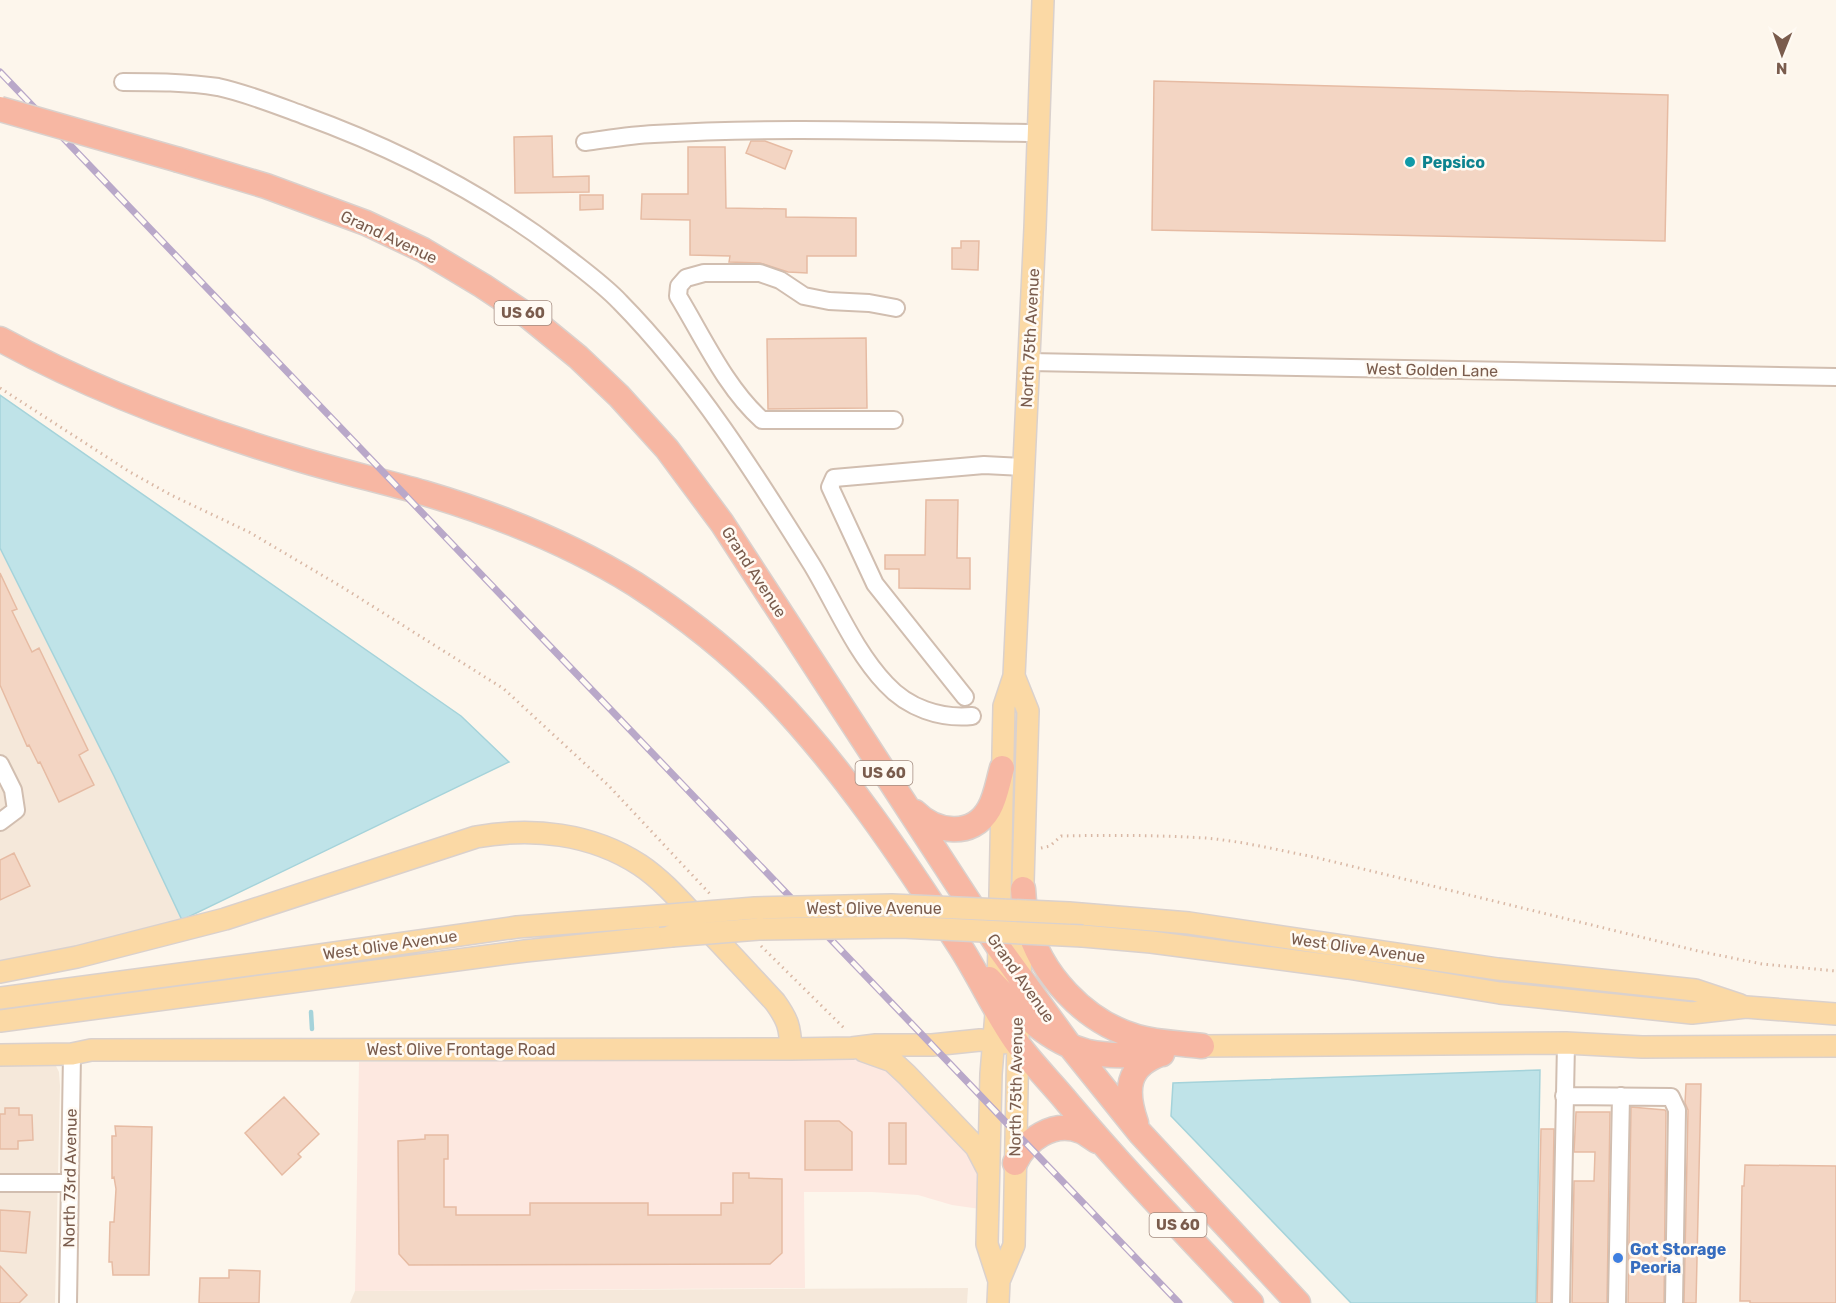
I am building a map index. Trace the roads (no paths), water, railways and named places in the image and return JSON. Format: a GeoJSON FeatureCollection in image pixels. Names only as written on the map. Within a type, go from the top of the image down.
{"type":"FeatureCollection","features":[{"type":"Feature","properties":{"kind":"highway","name":"Grand Avenue"},"geometry":{"type":"LineString","coordinates":[[0,109],[266,186],[376,227],[423,250],[483,286],[528,316],[578,357],[619,396],[668,449],[708,504],[999,948],[1070,1046],[1140,1133],[1298,1303]]}},
{"type":"Feature","properties":{"kind":"highway","name":"Grand Avenue"},"geometry":{"type":"LineString","coordinates":[[0,339],[72,376],[188,424],[294,458],[425,493],[488,514],[554,542],[630,581],[672,608],[768,691],[800,726],[882,830],[961,948],[1004,1003]]}},
{"type":"Feature","properties":{"kind":"highway"},"geometry":{"type":"LineString","coordinates":[[898,795],[931,824],[945,829],[964,828],[975,824],[988,810],[1002,768]]}},
{"type":"Feature","properties":{"kind":"highway"},"geometry":{"type":"LineString","coordinates":[[1023,889],[1026,920],[1036,946],[1057,980],[1077,1003],[1100,1019],[1136,1037],[1202,1046]]}},
{"type":"Feature","properties":{"kind":"highway"},"geometry":{"type":"LineString","coordinates":[[1004,1003],[1051,1036],[1070,1046],[1089,1052],[1109,1054],[1162,1054]]}},
{"type":"Feature","properties":{"kind":"highway","name":"US 60"},"geometry":{"type":"LineString","coordinates":[[1004,1003],[1006,1043],[1251,1303]]}},
{"type":"Feature","properties":{"kind":"highway"},"geometry":{"type":"LineString","coordinates":[[1006,1043],[1052,1053],[1090,1070]]}},
{"type":"Feature","properties":{"kind":"highway"},"geometry":{"type":"LineString","coordinates":[[1140,1133],[1130,1102],[1129,1089],[1140,1065],[1147,1059],[1162,1054],[1202,1046]]}},
{"type":"Feature","properties":{"kind":"highway"},"geometry":{"type":"LineString","coordinates":[[1015,1163],[1027,1144],[1037,1136],[1049,1131],[1071,1129],[1081,1131],[1105,1146]]}},
{"type":"Feature","properties":{"kind":"main road","name":"North 75th Avenue"},"geometry":{"type":"LineString","coordinates":[[1004,1003],[999,948],[1004,706],[1014,676],[1043,0]]}},
{"type":"Feature","properties":{"kind":"main road","name":"North 75th Avenue"},"geometry":{"type":"LineString","coordinates":[[1004,1003],[1020,978],[1023,889],[1028,711],[1014,676]]}},
{"type":"Feature","properties":{"kind":"main road"},"geometry":{"type":"LineString","coordinates":[[0,972],[77,957],[225,919],[476,837],[504,832],[555,833],[602,846],[621,855],[639,865],[673,892],[775,1002],[786,1017],[790,1028],[791,1049]]}},
{"type":"Feature","properties":{"kind":"main road","name":"West Olive Avenue"},"geometry":{"type":"LineString","coordinates":[[0,998],[517,927],[755,908],[892,905],[1189,923],[1498,969],[1695,990],[1746,1007]]}},
{"type":"Feature","properties":{"kind":"main road","name":"West Olive Avenue"},"geometry":{"type":"LineString","coordinates":[[0,1021],[525,951],[759,929],[901,927],[1083,936],[1151,942],[1348,968],[1500,993],[1692,1013],[1746,1007],[1836,1014]]}},
{"type":"Feature","properties":{"kind":"main road"},"geometry":{"type":"LineString","coordinates":[[852,1042],[932,1045],[980,1040],[1006,1043]]}},
{"type":"Feature","properties":{"kind":"main road"},"geometry":{"type":"LineString","coordinates":[[852,1042],[892,1061],[976,1147],[989,1172]]}},
{"type":"Feature","properties":{"kind":"main road","name":"West Olive Frontage Road"},"geometry":{"type":"LineString","coordinates":[[0,1054],[72,1054],[91,1050],[791,1049],[852,1042]]}},
{"type":"Feature","properties":{"kind":"main road","name":"North 75th Avenue"},"geometry":{"type":"LineString","coordinates":[[999,1281],[1014,1245],[1015,1163],[1006,1043]]}},
{"type":"Feature","properties":{"kind":"main road","name":"North 75th Avenue"},"geometry":{"type":"LineString","coordinates":[[999,1303],[999,1281],[987,1244],[991,1074],[1006,1043]]}},
{"type":"Feature","properties":{"kind":"main road"},"geometry":{"type":"LineString","coordinates":[[1202,1046],[1566,1043],[1653,1047],[1836,1046]]}},
{"type":"Feature","properties":{"kind":"street"},"geometry":{"type":"LineString","coordinates":[[123,82],[171,82],[220,88],[282,107],[404,155],[530,229],[620,301],[670,359],[746,464],[830,594],[859,650],[887,686],[912,704],[936,715],[972,716]]}},
{"type":"Feature","properties":{"kind":"street"},"geometry":{"type":"LineString","coordinates":[[585,142],[653,134],[794,131],[1039,133]]}},
{"type":"Feature","properties":{"kind":"street"},"geometry":{"type":"LineString","coordinates":[[894,420],[762,420],[748,408],[735,390],[678,296],[679,286],[686,278],[704,273],[760,273],[780,280],[804,296],[896,308]]}},
{"type":"Feature","properties":{"kind":"street","name":"West Golden Lane"},"geometry":{"type":"LineString","coordinates":[[1029,362],[1836,377]]}},
{"type":"Feature","properties":{"kind":"street"},"geometry":{"type":"LineString","coordinates":[[965,697],[875,584],[830,487],[834,478],[984,465],[1024,467]]}},
{"type":"Feature","properties":{"kind":"street"},"geometry":{"type":"LineString","coordinates":[[0,764],[13,790],[16,810],[0,822]]}},
{"type":"Feature","properties":{"kind":"street"},"geometry":{"type":"LineString","coordinates":[[1561,1303],[1566,1043]]}},
{"type":"Feature","properties":{"kind":"street","name":"North 73rd Avenue"},"geometry":{"type":"LineString","coordinates":[[68,1303],[72,1054]]}},
{"type":"Feature","properties":{"kind":"street"},"geometry":{"type":"LineString","coordinates":[[1564,1096],[1671,1096],[1677,1110],[1674,1303]]}},
{"type":"Feature","properties":{"kind":"street"},"geometry":{"type":"LineString","coordinates":[[1617,1303],[1622,1096]]}},
{"type":"Feature","properties":{"kind":"street"},"geometry":{"type":"LineString","coordinates":[[0,1183],[70,1183]]}},
{"type":"Feature","properties":{"kind":"water"},"geometry":{"type":"Polygon","coordinates":[[[0,395],[461,716],[509,762],[182,920],[114,776],[0,548],[0,395]]]}},
{"type":"Feature","properties":{"kind":"water"},"geometry":{"type":"Polygon","coordinates":[[[1540,1070],[1536,1303],[1351,1303],[1171,1116],[1173,1083],[1540,1070]]]}},
{"type":"Feature","properties":{"kind":"waterway"},"geometry":{"type":"LineString","coordinates":[[311,1012],[312,1029]]}},
{"type":"Feature","properties":{"kind":"railway"},"geometry":{"type":"LineString","coordinates":[[0,72],[1179,1303]]}},
{"type":"Feature","properties":{"kind":"place","name":"Pepsico"},"geometry":{"type":"Point","coordinates":[1410,162]}},
{"type":"Feature","properties":{"kind":"place","name":"Got Storage Peoria"},"geometry":{"type":"Point","coordinates":[1618,1258]}}]}
